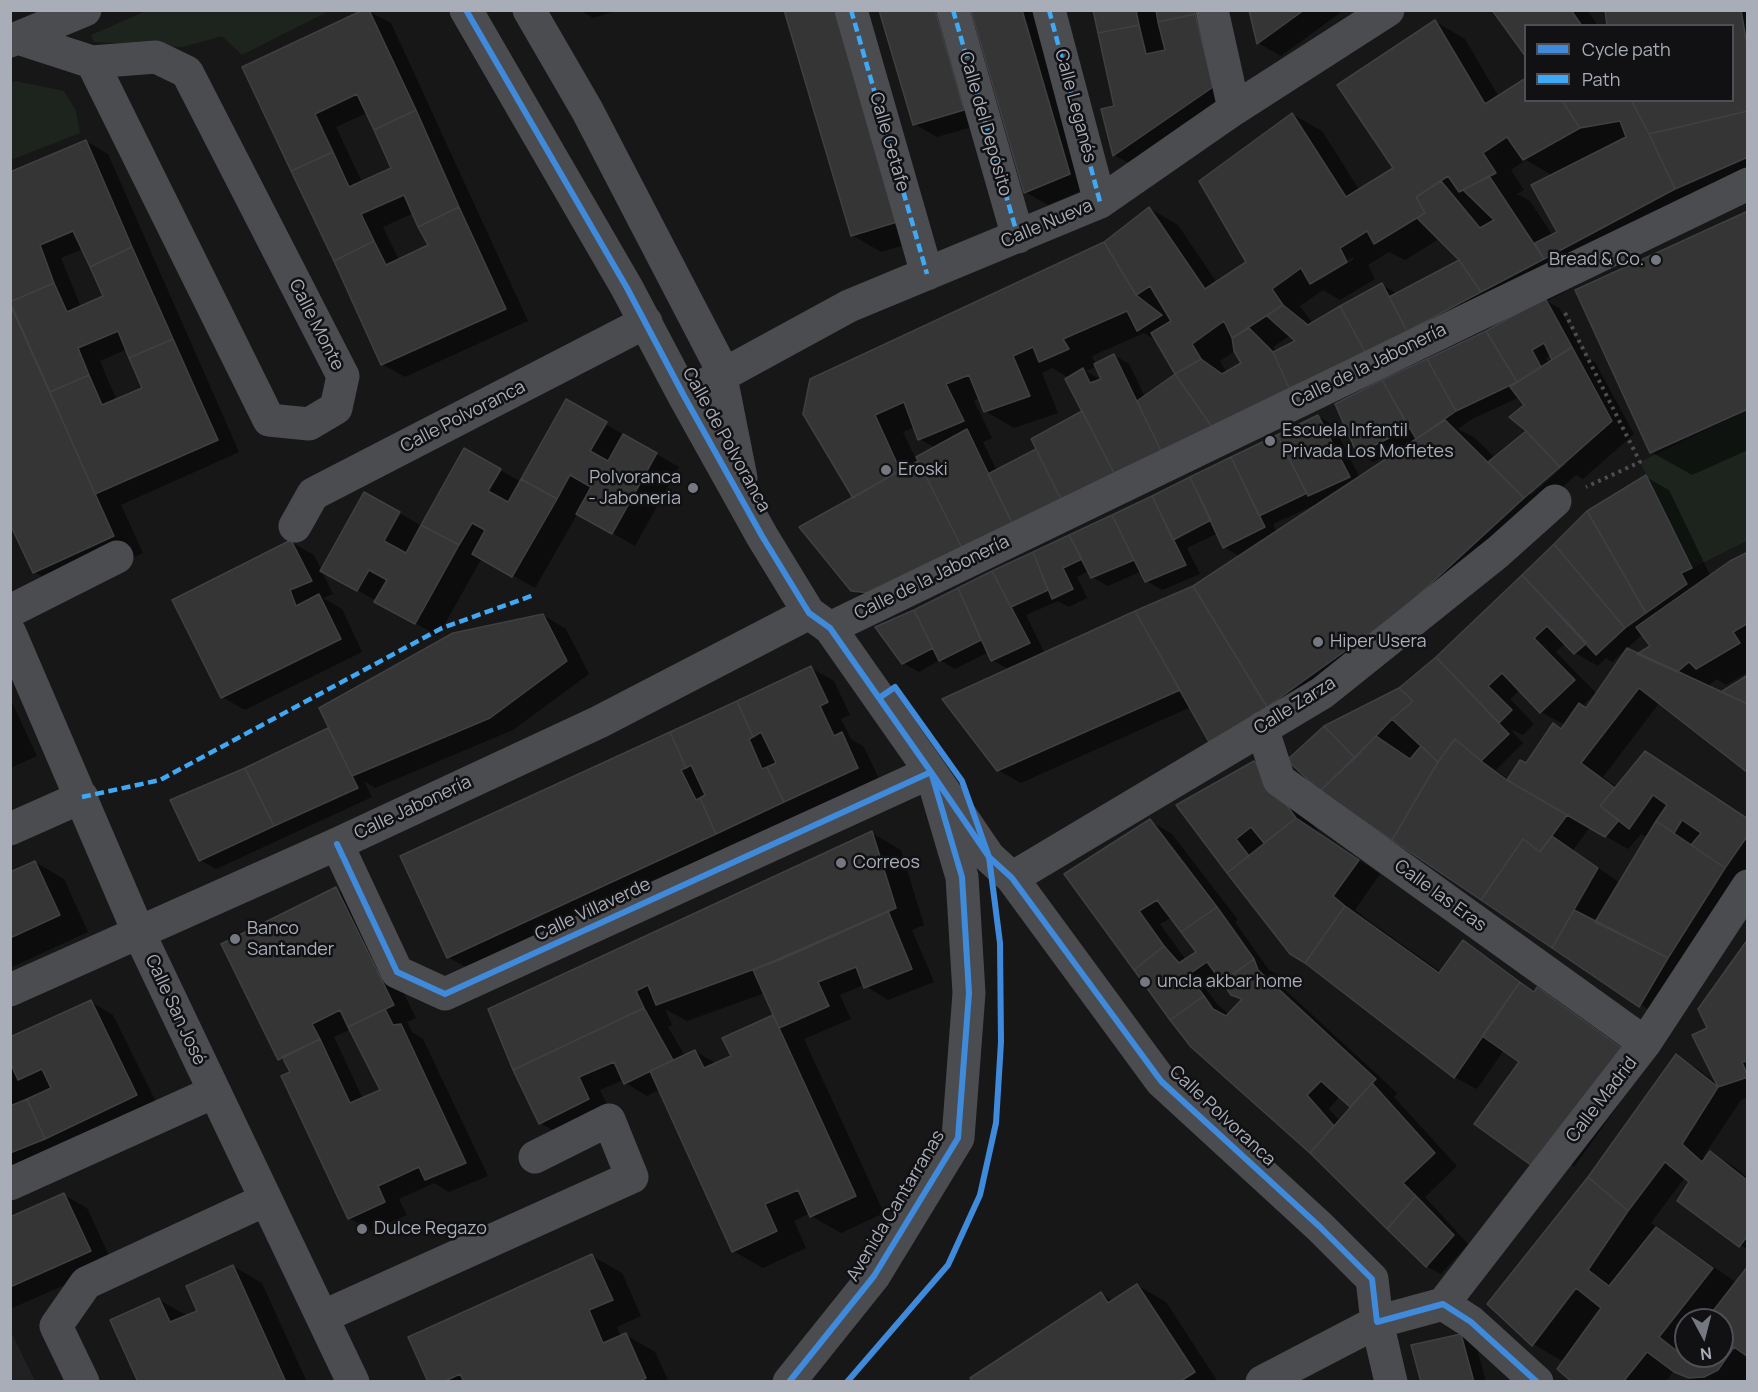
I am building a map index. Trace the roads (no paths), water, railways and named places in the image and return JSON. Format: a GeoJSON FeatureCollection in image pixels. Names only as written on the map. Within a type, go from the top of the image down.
{"type":"FeatureCollection","features":[{"type":"Feature","properties":{"kind":"street"},"geometry":{"type":"LineString","coordinates":[[14,39],[85,10]]}},
{"type":"Feature","properties":{"kind":"street","name":"Calle de Polvoranca"},"geometry":{"type":"LineString","coordinates":[[466,10],[646,322],[684,396],[762,536],[819,620],[931,772],[962,877]]}},
{"type":"Feature","properties":{"kind":"street","name":"Calle de Polvoranca"},"geometry":{"type":"LineString","coordinates":[[529,10],[593,120],[718,362],[747,507]]}},
{"type":"Feature","properties":{"kind":"street","name":"Calle Getafe"},"geometry":{"type":"LineString","coordinates":[[851,10],[927,274]]}},
{"type":"Feature","properties":{"kind":"street","name":"Calle del Depósito"},"geometry":{"type":"LineString","coordinates":[[953,10],[1018,237]]}},
{"type":"Feature","properties":{"kind":"street","name":"Calle Leganés"},"geometry":{"type":"LineString","coordinates":[[1050,10],[1100,202]]}},
{"type":"Feature","properties":{"kind":"street"},"geometry":{"type":"LineString","coordinates":[[1212,10],[1234,109]]}},
{"type":"Feature","properties":{"kind":"street","name":"Calle Nueva"},"geometry":{"type":"LineString","coordinates":[[684,396],[849,306],[1100,202],[1234,109],[1388,10]]}},
{"type":"Feature","properties":{"kind":"street","name":"Calle Monte"},"geometry":{"type":"LineString","coordinates":[[14,39],[92,62],[156,57],[187,72],[343,376],[336,408],[309,424],[269,420],[92,62]]}},
{"type":"Feature","properties":{"kind":"street","name":"Calle de la Jabonería"},"geometry":{"type":"LineString","coordinates":[[819,620],[1748,184]]}},
{"type":"Feature","properties":{"kind":"street","name":"Calle Polvoranca"},"geometry":{"type":"LineString","coordinates":[[295,526],[313,494],[646,322]]}},
{"type":"Feature","properties":{"kind":"street","name":"Calle Zarza"},"geometry":{"type":"LineString","coordinates":[[1012,878],[1322,693],[1498,552],[1555,501]]}},
{"type":"Feature","properties":{"kind":"street"},"geometry":{"type":"LineString","coordinates":[[10,610],[117,556]]}},
{"type":"Feature","properties":{"kind":"street","name":"Calle Jabonería"},"geometry":{"type":"LineString","coordinates":[[10,990],[337,844],[819,620]]}},
{"type":"Feature","properties":{"kind":"street","name":"Calle San José"},"geometry":{"type":"LineString","coordinates":[[10,633],[138,931],[353,1382]]}},
{"type":"Feature","properties":{"kind":"street","name":"Calle las Eras"},"geometry":{"type":"LineString","coordinates":[[1262,728],[1280,780],[1646,1043]]}},
{"type":"Feature","properties":{"kind":"street","name":"Calle Polvoranca"},"geometry":{"type":"LineString","coordinates":[[931,772],[989,857],[1012,878],[1161,1081],[1320,1227],[1371,1279],[1377,1322]]}},
{"type":"Feature","properties":{"kind":"street","name":"Calle Villaverde"},"geometry":{"type":"LineString","coordinates":[[337,844],[397,972],[445,994],[931,772]]}},
{"type":"Feature","properties":{"kind":"street"},"geometry":{"type":"LineString","coordinates":[[10,829],[82,797]]}},
{"type":"Feature","properties":{"kind":"street","name":"Avenida Cantarranas"},"geometry":{"type":"LineString","coordinates":[[789,1382],[874,1276],[958,1138],[969,993],[962,877]]}},
{"type":"Feature","properties":{"kind":"street","name":"Calle Madrid"},"geometry":{"type":"LineString","coordinates":[[1443,1304],[1646,1043],[1748,886]]}},
{"type":"Feature","properties":{"kind":"street"},"geometry":{"type":"LineString","coordinates":[[10,1184],[214,1092]]}},
{"type":"Feature","properties":{"kind":"street"},"geometry":{"type":"LineString","coordinates":[[322,1317],[632,1177],[609,1120],[535,1157]]}},
{"type":"Feature","properties":{"kind":"street"},"geometry":{"type":"LineString","coordinates":[[83,1382],[56,1326],[86,1283],[265,1200]]}},
{"type":"Feature","properties":{"kind":"street"},"geometry":{"type":"LineString","coordinates":[[1262,1382],[1377,1322],[1443,1304],[1471,1322],[1537,1382]]}},
{"type":"Feature","properties":{"kind":"street"},"geometry":{"type":"LineString","coordinates":[[1377,1322],[1391,1382]]}},
{"type":"Feature","properties":{"kind":"place","name":"Bread & Co."},"geometry":{"type":"Point","coordinates":[1656,260]}},
{"type":"Feature","properties":{"kind":"place","name":"Escuela Infantil Privada Los Mofletes"},"geometry":{"type":"Point","coordinates":[1270,441]}},
{"type":"Feature","properties":{"kind":"place","name":"Eroski"},"geometry":{"type":"Point","coordinates":[886,470]}},
{"type":"Feature","properties":{"kind":"place","name":"Polvoranca - Jaboneria"},"geometry":{"type":"Point","coordinates":[693,488]}},
{"type":"Feature","properties":{"kind":"place","name":"Hiper Usera"},"geometry":{"type":"Point","coordinates":[1318,642]}},
{"type":"Feature","properties":{"kind":"place","name":"Correos"},"geometry":{"type":"Point","coordinates":[841,863]}},
{"type":"Feature","properties":{"kind":"place","name":"Banco Santander"},"geometry":{"type":"Point","coordinates":[235,939]}},
{"type":"Feature","properties":{"kind":"place","name":"uncla akbar home"},"geometry":{"type":"Point","coordinates":[1145,982]}},
{"type":"Feature","properties":{"kind":"place","name":"Dulce Regazo"},"geometry":{"type":"Point","coordinates":[362,1229]}}]}
